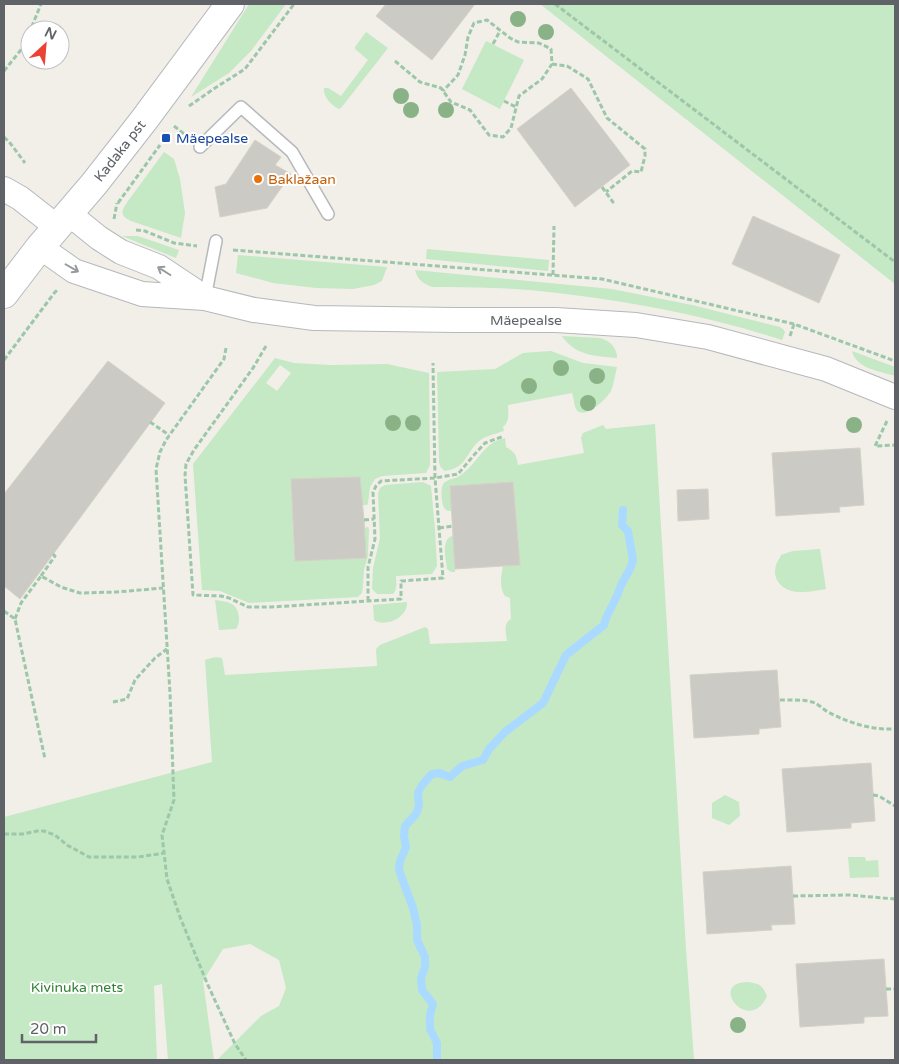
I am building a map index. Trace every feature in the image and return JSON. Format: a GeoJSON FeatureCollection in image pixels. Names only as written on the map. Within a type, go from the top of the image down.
{"type":"FeatureCollection","features":[{"type":"Feature","properties":{"kind":"main road","name":"Kadaka pst"},"geometry":{"type":"LineString","coordinates":[[4,294],[144,120],[230,4]]}},
{"type":"Feature","properties":{"kind":"street"},"geometry":{"type":"LineString","coordinates":[[4,189],[20,198],[55,229],[99,238],[121,252],[159,267],[205,298]]}},
{"type":"Feature","properties":{"kind":"street","name":"Mäepealse"},"geometry":{"type":"LineString","coordinates":[[55,229],[74,271],[142,294],[205,298],[254,310],[314,318],[556,320],[636,325],[708,337],[826,369],[895,397]]}},
{"type":"Feature","properties":{"kind":"lane"},"geometry":{"type":"LineString","coordinates":[[200,147],[242,107],[292,152],[328,214]]}},
{"type":"Feature","properties":{"kind":"lane"},"geometry":{"type":"LineString","coordinates":[[205,298],[216,244]]}},
{"type":"Feature","properties":{"kind":"path"},"geometry":{"type":"LineString","coordinates":[[4,71],[24,46],[40,4]]}},
{"type":"Feature","properties":{"kind":"path"},"geometry":{"type":"LineString","coordinates":[[184,112],[189,105],[244,69],[294,4]]}},
{"type":"Feature","properties":{"kind":"path"},"geometry":{"type":"LineString","coordinates":[[554,4],[895,262]]}},
{"type":"Feature","properties":{"kind":"path"},"geometry":{"type":"LineString","coordinates":[[395,61],[420,82],[441,88],[443,91],[451,102],[470,110],[489,135],[503,137],[511,128],[518,96],[542,79],[552,64],[551,49],[539,44],[518,42],[487,20],[474,23],[468,37],[465,55],[458,75],[443,91]]}},
{"type":"Feature","properties":{"kind":"path"},"geometry":{"type":"LineString","coordinates":[[493,44],[500,31]]}},
{"type":"Feature","properties":{"kind":"path"},"geometry":{"type":"LineString","coordinates":[[552,64],[567,66],[588,79],[607,118],[645,149],[641,172],[632,171],[606,192]]}},
{"type":"Feature","properties":{"kind":"path"},"geometry":{"type":"LineString","coordinates":[[504,101],[516,107]]}},
{"type":"Feature","properties":{"kind":"path"},"geometry":{"type":"LineString","coordinates":[[170,132],[179,119]]}},
{"type":"Feature","properties":{"kind":"path"},"geometry":{"type":"LineString","coordinates":[[4,137],[25,163]]}},
{"type":"Feature","properties":{"kind":"path"},"geometry":{"type":"LineString","coordinates":[[119,224],[114,220],[118,203],[166,138]]}},
{"type":"Feature","properties":{"kind":"path"},"geometry":{"type":"LineString","coordinates":[[602,187],[614,205]]}},
{"type":"Feature","properties":{"kind":"path"},"geometry":{"type":"LineString","coordinates":[[112,198],[118,203]]}},
{"type":"Feature","properties":{"kind":"path"},"geometry":{"type":"LineString","coordinates":[[553,275],[554,226]]}},
{"type":"Feature","properties":{"kind":"path"},"geometry":{"type":"LineString","coordinates":[[132,230],[145,232],[174,243],[216,244],[242,251],[602,279],[794,324],[895,361]]}},
{"type":"Feature","properties":{"kind":"path"},"geometry":{"type":"LineString","coordinates":[[4,360],[55,292],[61,287]]}},
{"type":"Feature","properties":{"kind":"path"},"geometry":{"type":"LineString","coordinates":[[788,341],[794,324]]}},
{"type":"Feature","properties":{"kind":"path"},"geometry":{"type":"LineString","coordinates":[[266,346],[253,368],[194,450],[186,464],[185,475],[192,595],[221,596],[248,607],[271,608],[401,600],[401,581],[443,578],[435,478],[433,362]]}},
{"type":"Feature","properties":{"kind":"path"},"geometry":{"type":"LineString","coordinates":[[226,348],[224,359],[169,435],[160,452],[156,469],[168,649],[174,800],[162,835],[167,879],[180,917],[235,1044],[246,1060]]}},
{"type":"Feature","properties":{"kind":"path"},"geometry":{"type":"LineString","coordinates":[[887,421],[875,446],[895,445]]}},
{"type":"Feature","properties":{"kind":"path"},"geometry":{"type":"LineString","coordinates":[[150,422],[169,435]]}},
{"type":"Feature","properties":{"kind":"path"},"geometry":{"type":"LineString","coordinates":[[368,601],[368,568],[375,539],[373,492],[376,486],[381,481],[435,478],[458,474],[485,443],[504,436]]}},
{"type":"Feature","properties":{"kind":"path"},"geometry":{"type":"LineString","coordinates":[[364,520],[374,519]]}},
{"type":"Feature","properties":{"kind":"path"},"geometry":{"type":"LineString","coordinates":[[439,528],[453,526]]}},
{"type":"Feature","properties":{"kind":"path"},"geometry":{"type":"LineString","coordinates":[[45,759],[15,619],[21,603],[55,556],[53,554]]}},
{"type":"Feature","properties":{"kind":"path"},"geometry":{"type":"LineString","coordinates":[[41,576],[61,587],[80,593],[164,588]]}},
{"type":"Feature","properties":{"kind":"path"},"geometry":{"type":"LineString","coordinates":[[4,611],[15,619]]}},
{"type":"Feature","properties":{"kind":"path"},"geometry":{"type":"LineString","coordinates":[[113,702],[127,699],[135,680],[156,658],[168,649]]}},
{"type":"Feature","properties":{"kind":"path"},"geometry":{"type":"LineString","coordinates":[[780,700],[800,700],[814,703],[845,720],[863,726],[881,730],[895,729]]}},
{"type":"Feature","properties":{"kind":"path"},"geometry":{"type":"LineString","coordinates":[[873,794],[895,806]]}},
{"type":"Feature","properties":{"kind":"path"},"geometry":{"type":"LineString","coordinates":[[4,834],[44,831],[55,835],[67,845],[89,857],[138,858],[165,853]]}},
{"type":"Feature","properties":{"kind":"path"},"geometry":{"type":"LineString","coordinates":[[793,896],[848,895],[895,899]]}},
{"type":"Feature","properties":{"kind":"path"},"geometry":{"type":"LineString","coordinates":[[886,989],[895,989]]}},
{"type":"Feature","properties":{"kind":"green space"},"geometry":{"type":"Polygon","coordinates":[[[249,4],[286,4],[251,51],[229,73],[191,97],[249,4]]]}},
{"type":"Feature","properties":{"kind":"green space"},"geometry":{"type":"Polygon","coordinates":[[[540,4],[895,4],[895,284],[540,4]]]}},
{"type":"Feature","properties":{"kind":"green space"},"geometry":{"type":"Polygon","coordinates":[[[366,32],[388,48],[339,109],[328,100],[324,88],[328,88],[341,96],[368,60],[355,49],[366,32]]]}},
{"type":"Feature","properties":{"kind":"green space"},"geometry":{"type":"Polygon","coordinates":[[[486,41],[524,60],[500,109],[462,89],[486,41]]]}},
{"type":"Feature","properties":{"kind":"green space"},"geometry":{"type":"Polygon","coordinates":[[[164,152],[174,159],[180,179],[185,213],[181,238],[131,221],[124,217],[122,212],[164,152]]]}},
{"type":"Feature","properties":{"kind":"green space"},"geometry":{"type":"Polygon","coordinates":[[[122,236],[138,236],[179,250],[176,258],[122,236]]]}},
{"type":"Feature","properties":{"kind":"green space"},"geometry":{"type":"Polygon","coordinates":[[[427,249],[549,260],[548,271],[426,259],[427,249]]]}},
{"type":"Feature","properties":{"kind":"green space"},"geometry":{"type":"Polygon","coordinates":[[[238,255],[387,267],[382,281],[374,285],[353,289],[316,288],[273,283],[236,273],[238,255]]]}},
{"type":"Feature","properties":{"kind":"green space"},"geometry":{"type":"Polygon","coordinates":[[[415,270],[612,289],[692,305],[780,327],[785,332],[782,340],[671,311],[576,295],[507,289],[432,287],[421,281],[415,270]]]}},
{"type":"Feature","properties":{"kind":"green space"},"geometry":{"type":"Polygon","coordinates":[[[562,336],[604,339],[614,348],[617,358],[586,354],[573,348],[562,336]]]}},
{"type":"Feature","properties":{"kind":"green space"},"geometry":{"type":"Polygon","coordinates":[[[551,351],[583,363],[617,367],[609,394],[595,408],[584,413],[576,409],[572,393],[508,405],[508,417],[503,427],[504,431],[480,440],[457,467],[445,471],[442,469],[439,462],[437,372],[495,369],[523,353],[551,351]]]}},
{"type":"Feature","properties":{"kind":"green space"},"geometry":{"type":"Polygon","coordinates":[[[852,351],[895,367],[895,376],[863,366],[854,357],[852,351]]]}},
{"type":"Feature","properties":{"kind":"green space"},"geometry":{"type":"Polygon","coordinates":[[[275,358],[294,363],[331,365],[387,364],[429,373],[430,465],[426,473],[382,476],[375,479],[370,487],[367,505],[362,505],[360,477],[291,479],[295,561],[365,558],[364,528],[368,527],[368,556],[364,570],[362,593],[358,597],[249,603],[220,591],[202,590],[193,464],[275,358]],[[280,365],[266,383],[277,391],[291,373],[280,365]]]}},
{"type":"Feature","properties":{"kind":"green space","name":"Kivinuka mets"},"geometry":{"type":"Polygon","coordinates":[[[655,424],[694,1060],[217,1060],[261,1016],[279,1006],[286,988],[279,960],[250,944],[223,949],[203,981],[214,1060],[168,1060],[162,984],[154,986],[157,1060],[4,1060],[4,817],[212,762],[205,660],[207,659],[222,658],[225,675],[377,666],[376,649],[380,645],[425,627],[428,629],[430,644],[507,641],[506,626],[511,619],[510,598],[505,596],[502,589],[502,570],[503,566],[520,565],[513,482],[450,486],[452,511],[446,510],[443,504],[442,492],[444,483],[461,475],[489,445],[505,438],[506,447],[515,454],[518,465],[584,453],[581,438],[583,433],[603,425],[606,429],[655,424]]]}},
{"type":"Feature","properties":{"kind":"green space"},"geometry":{"type":"Polygon","coordinates":[[[423,482],[431,486],[437,566],[432,574],[396,576],[396,588],[393,594],[377,594],[372,589],[373,568],[380,538],[378,494],[380,488],[385,485],[423,482]]]}},
{"type":"Feature","properties":{"kind":"green space"},"geometry":{"type":"Polygon","coordinates":[[[454,535],[455,572],[451,572],[447,569],[445,545],[447,540],[454,535]]]}},
{"type":"Feature","properties":{"kind":"green space"},"geometry":{"type":"Polygon","coordinates":[[[820,549],[826,589],[796,592],[790,591],[781,585],[775,571],[781,555],[793,551],[820,549]]]}},
{"type":"Feature","properties":{"kind":"green space"},"geometry":{"type":"Polygon","coordinates":[[[215,600],[228,602],[236,608],[239,619],[236,629],[219,630],[215,600]]]}},
{"type":"Feature","properties":{"kind":"green space"},"geometry":{"type":"Polygon","coordinates":[[[407,602],[404,612],[395,620],[384,623],[374,620],[373,605],[407,602]]]}},
{"type":"Feature","properties":{"kind":"green space"},"geometry":{"type":"Polygon","coordinates":[[[725,795],[739,802],[740,816],[729,825],[712,818],[712,803],[725,795]]]}},
{"type":"Feature","properties":{"kind":"green space"},"geometry":{"type":"Polygon","coordinates":[[[848,857],[865,857],[866,861],[878,860],[879,877],[850,878],[848,857]]]}},
{"type":"Feature","properties":{"kind":"green space"},"geometry":{"type":"Polygon","coordinates":[[[746,982],[759,985],[767,996],[760,1007],[751,1011],[743,1009],[731,998],[731,991],[735,985],[746,982]]]}},
{"type":"Feature","properties":{"kind":"building"},"geometry":{"type":"Polygon","coordinates":[[[386,4],[475,4],[432,60],[376,16],[386,4]]]}},
{"type":"Feature","properties":{"kind":"building"},"geometry":{"type":"Polygon","coordinates":[[[571,88],[630,165],[575,207],[517,129],[571,88]]]}},
{"type":"Feature","properties":{"kind":"building","name":"Baklažaan"},"geometry":{"type":"Polygon","coordinates":[[[255,140],[281,157],[275,165],[291,174],[267,208],[220,217],[215,187],[226,184],[255,140]]]}},
{"type":"Feature","properties":{"kind":"building"},"geometry":{"type":"Polygon","coordinates":[[[753,216],[840,255],[819,303],[732,264],[753,216]]]}},
{"type":"Feature","properties":{"kind":"building"},"geometry":{"type":"Polygon","coordinates":[[[108,361],[165,403],[20,599],[4,586],[4,494],[108,361]]]}},
{"type":"Feature","properties":{"kind":"building"},"geometry":{"type":"Polygon","coordinates":[[[860,448],[864,505],[839,507],[840,512],[776,516],[772,453],[860,448]]]}},
{"type":"Feature","properties":{"kind":"building"},"geometry":{"type":"Polygon","coordinates":[[[360,477],[366,558],[295,561],[291,479],[360,477]]]}},
{"type":"Feature","properties":{"kind":"building"},"geometry":{"type":"Polygon","coordinates":[[[513,482],[520,565],[455,569],[450,486],[513,482]]]}},
{"type":"Feature","properties":{"kind":"building"},"geometry":{"type":"Polygon","coordinates":[[[708,489],[709,519],[678,521],[677,490],[708,489]]]}},
{"type":"Feature","properties":{"kind":"building"},"geometry":{"type":"Polygon","coordinates":[[[777,670],[781,727],[759,729],[759,734],[694,738],[690,675],[777,670]]]}},
{"type":"Feature","properties":{"kind":"building"},"geometry":{"type":"Polygon","coordinates":[[[871,763],[875,821],[851,823],[851,828],[787,832],[782,769],[871,763]]]}},
{"type":"Feature","properties":{"kind":"building"},"geometry":{"type":"Polygon","coordinates":[[[791,866],[795,924],[771,925],[772,930],[707,934],[703,872],[791,866]]]}},
{"type":"Feature","properties":{"kind":"building"},"geometry":{"type":"Polygon","coordinates":[[[884,959],[888,1016],[864,1017],[864,1023],[800,1027],[796,964],[884,959]]]}},
{"type":"Feature","properties":{"kind":"waterway"},"geometry":{"type":"LineString","coordinates":[[437,1060],[437,1043],[430,1029],[430,1015],[433,1004],[422,990],[421,978],[425,967],[425,957],[417,940],[417,925],[413,908],[399,870],[400,861],[406,847],[405,826],[416,814],[419,806],[418,793],[422,785],[432,774],[439,773],[450,777],[462,766],[483,760],[489,749],[505,732],[543,703],[566,655],[604,625],[633,560],[628,531],[622,525],[623,510]]}},
{"type":"Feature","properties":{"kind":"place","name":"Mäepealse"},"geometry":{"type":"Point","coordinates":[166,138]}},
{"type":"Feature","properties":{"kind":"place","name":"Baklažaan"},"geometry":{"type":"Point","coordinates":[258,179]}}]}
